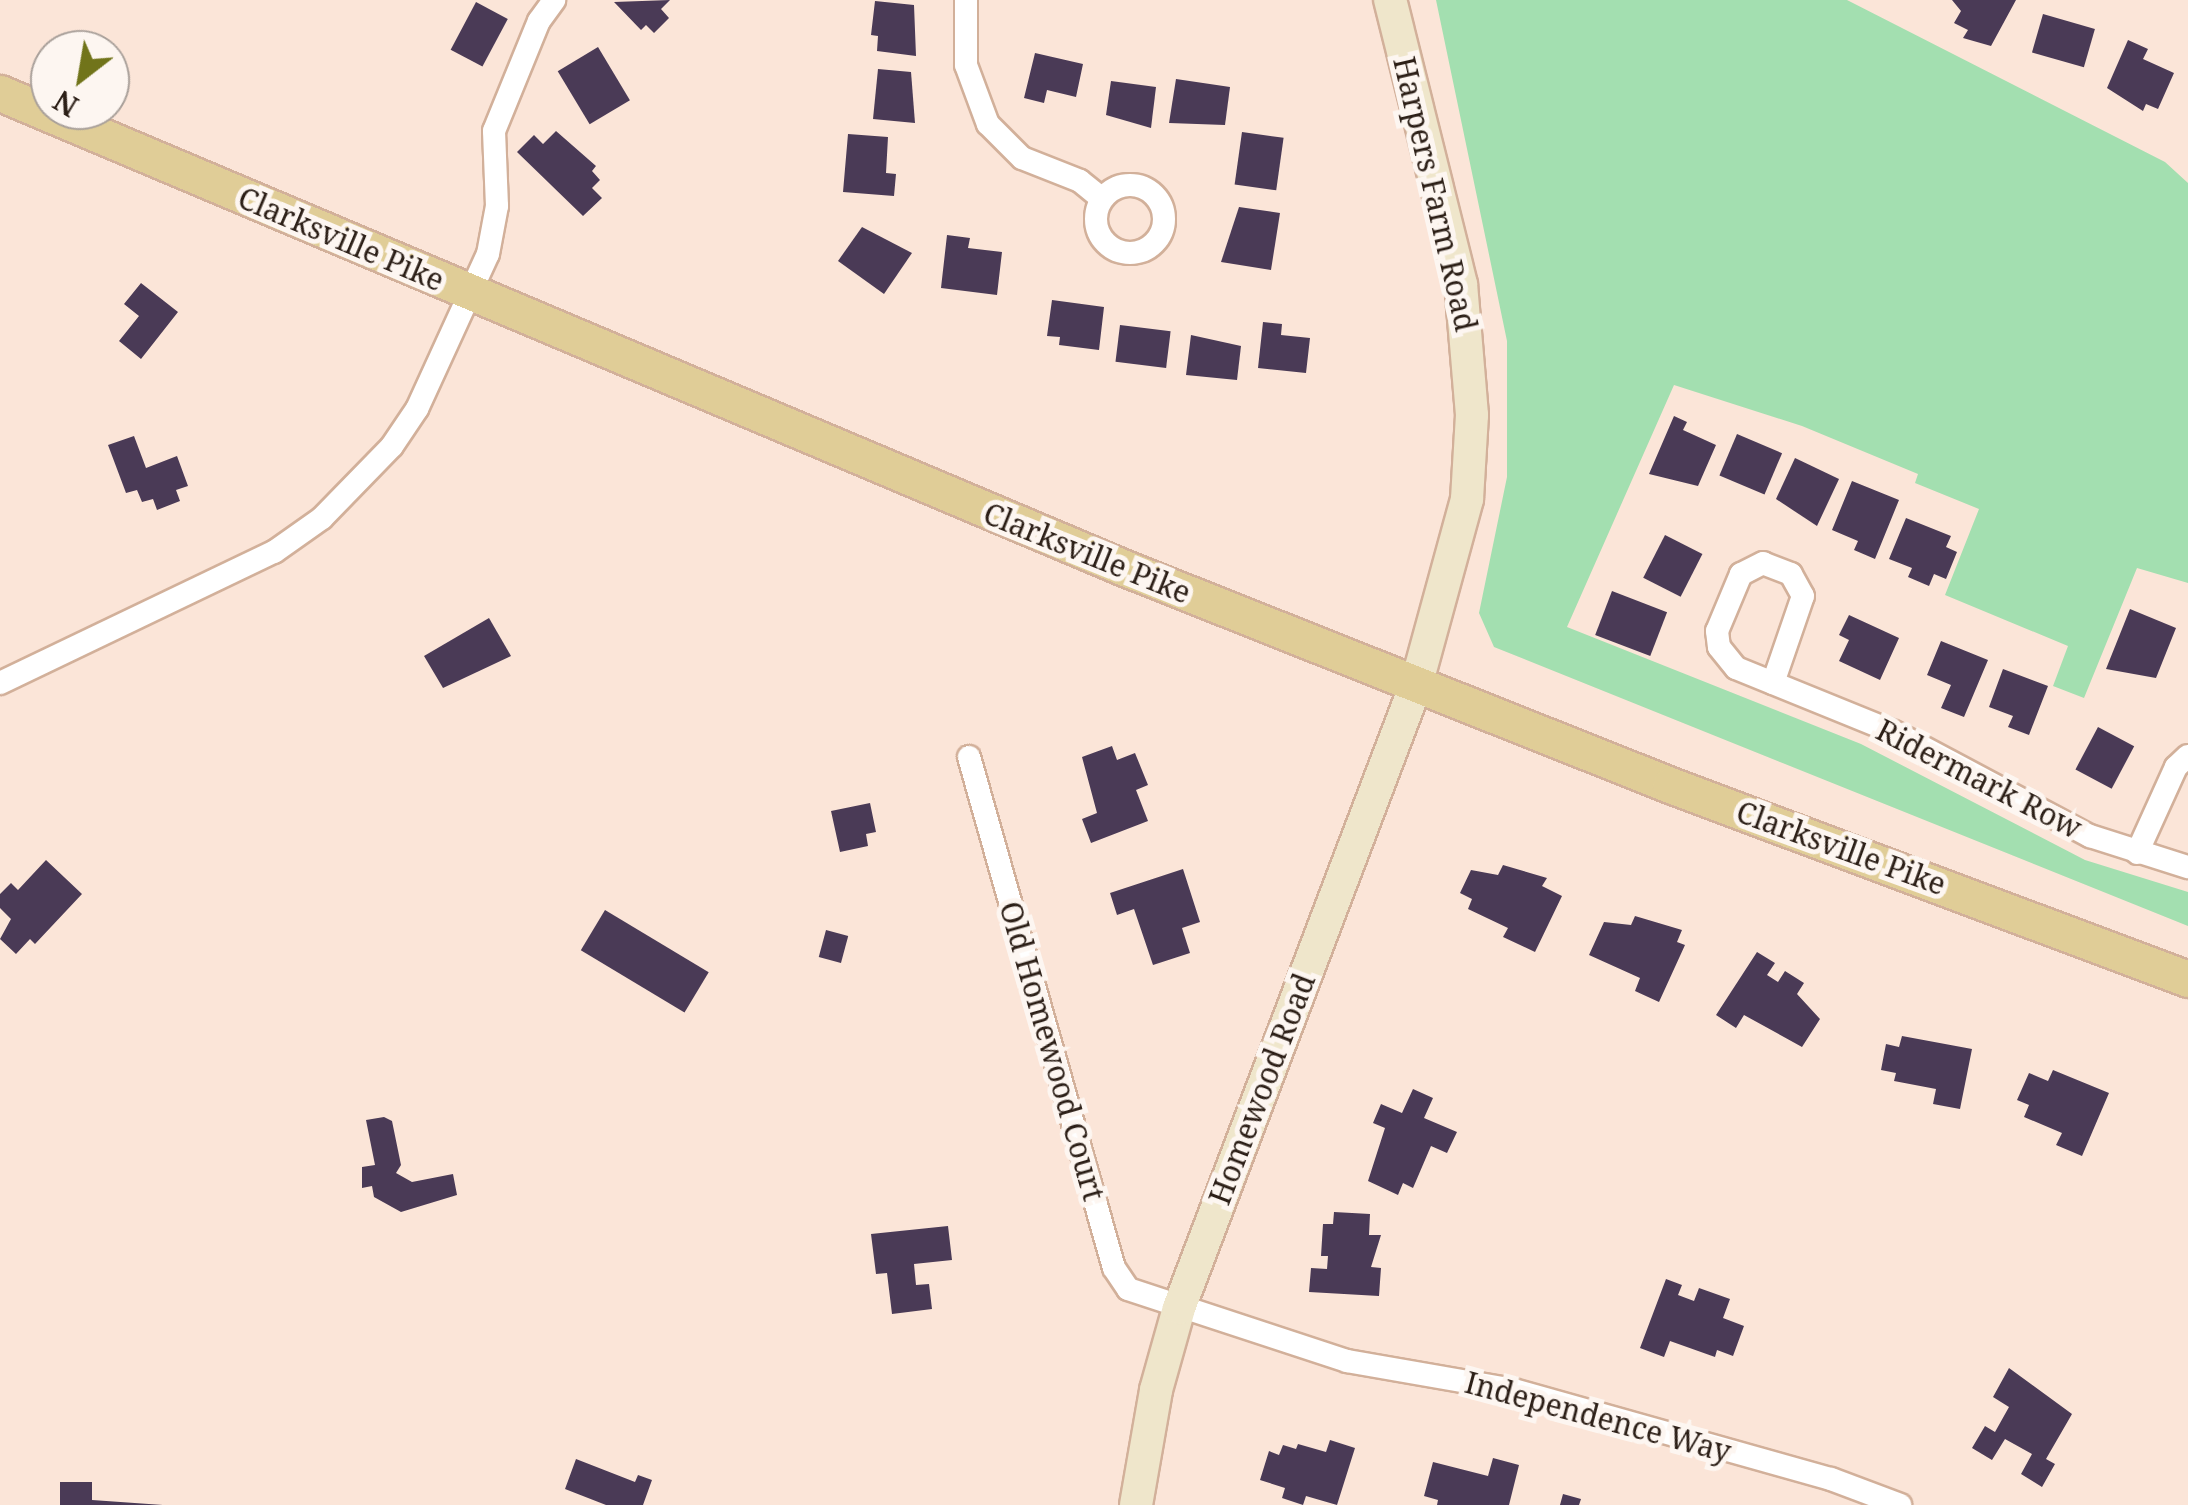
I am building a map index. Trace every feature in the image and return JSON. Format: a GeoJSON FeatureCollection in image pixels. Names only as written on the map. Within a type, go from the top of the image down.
{"type":"FeatureCollection","features":[{"type":"Feature","properties":{"kind":"main road","name":"Clarksville Pike"},"geometry":{"type":"LineString","coordinates":[[0,93],[928,489],[1670,785],[2188,979]]}},
{"type":"Feature","properties":{"kind":"street"},"geometry":{"type":"LineString","coordinates":[[0,682],[60,649],[221,581],[322,518],[408,422],[470,294],[496,226],[498,115],[554,0]]}},
{"type":"Feature","properties":{"kind":"street"},"geometry":{"type":"LineString","coordinates":[[966,0],[966,65],[988,124],[1022,158],[1080,182],[1102,199]]}},
{"type":"Feature","properties":{"kind":"street","name":"Harpers Farm Road"},"geometry":{"type":"LineString","coordinates":[[1390,0],[1446,221],[1470,346],[1467,499],[1417,682]]}},
{"type":"Feature","properties":{"kind":"street","name":"Ridermark Row"},"geometry":{"type":"LineString","coordinates":[[1773,682],[1803,596],[1791,574],[1763,564],[1741,574],[1717,632],[1724,658],[1773,682],[1894,732],[2054,819],[2138,853],[2188,867]]}},
{"type":"Feature","properties":{"kind":"street","name":"Homewood Road"},"geometry":{"type":"LineString","coordinates":[[1136,1505],[1156,1390],[1179,1308],[1417,682]]}},
{"type":"Feature","properties":{"kind":"street"},"geometry":{"type":"LineString","coordinates":[[2138,853],[2176,768],[2188,756]]}},
{"type":"Feature","properties":{"kind":"street","name":"Old Homewood Court"},"geometry":{"type":"LineString","coordinates":[[969,757],[1114,1268],[1140,1296],[1179,1308]]}},
{"type":"Feature","properties":{"kind":"street","name":"Independence Way"},"geometry":{"type":"LineString","coordinates":[[1179,1308],[1348,1361],[1514,1390],[1831,1479],[1900,1505]]}},
{"type":"Feature","properties":{"kind":"green space"},"geometry":{"type":"Polygon","coordinates":[[[1436,0],[1847,0],[2165,162],[2188,183],[2188,583],[2137,568],[2084,698],[2053,686],[2068,646],[1945,595],[1979,509],[1915,483],[1918,474],[1802,426],[1674,385],[1567,627],[1861,744],[2085,860],[2188,892],[2188,926],[1494,647],[1479,613],[1507,477],[1507,341],[1436,0]]]}},
{"type":"Feature","properties":{"kind":"building"},"geometry":{"type":"Polygon","coordinates":[[[670,0],[661,9],[669,18],[654,33],[646,25],[641,30],[614,2],[670,0]]]}},
{"type":"Feature","properties":{"kind":"building"},"geometry":{"type":"Polygon","coordinates":[[[1952,0],[2016,0],[1991,46],[1963,38],[1968,30],[1954,23],[1961,11],[1952,0]]]}},
{"type":"Feature","properties":{"kind":"building"},"geometry":{"type":"Polygon","coordinates":[[[875,1],[914,5],[916,56],[877,51],[878,36],[871,35],[875,1]]]}},
{"type":"Feature","properties":{"kind":"building"},"geometry":{"type":"Polygon","coordinates":[[[476,2],[508,19],[482,67],[451,50],[476,2]]]}},
{"type":"Feature","properties":{"kind":"building"},"geometry":{"type":"Polygon","coordinates":[[[2043,14],[2095,29],[2084,67],[2032,52],[2043,14]]]}},
{"type":"Feature","properties":{"kind":"building"},"geometry":{"type":"Polygon","coordinates":[[[2128,40],[2148,49],[2143,59],[2174,73],[2158,109],[2146,104],[2143,111],[2107,88],[2128,40]]]}},
{"type":"Feature","properties":{"kind":"building"},"geometry":{"type":"Polygon","coordinates":[[[598,47],[630,100],[590,124],[558,71],[598,47]]]}},
{"type":"Feature","properties":{"kind":"building"},"geometry":{"type":"Polygon","coordinates":[[[1035,53],[1083,64],[1076,97],[1047,90],[1044,103],[1024,98],[1035,53]]]}},
{"type":"Feature","properties":{"kind":"building"},"geometry":{"type":"Polygon","coordinates":[[[878,69],[911,72],[915,123],[873,119],[878,69]]]}},
{"type":"Feature","properties":{"kind":"building"},"geometry":{"type":"Polygon","coordinates":[[[1176,79],[1230,87],[1225,125],[1169,123],[1176,79]]]}},
{"type":"Feature","properties":{"kind":"building"},"geometry":{"type":"Polygon","coordinates":[[[1111,81],[1156,87],[1151,128],[1106,115],[1111,81]]]}},
{"type":"Feature","properties":{"kind":"building"},"geometry":{"type":"Polygon","coordinates":[[[556,131],[596,166],[592,171],[600,180],[592,188],[602,198],[583,216],[517,152],[534,135],[543,144],[556,131]]]}},
{"type":"Feature","properties":{"kind":"building"},"geometry":{"type":"Polygon","coordinates":[[[1242,132],[1284,138],[1276,190],[1235,184],[1242,132]]]}},
{"type":"Feature","properties":{"kind":"building"},"geometry":{"type":"Polygon","coordinates":[[[848,134],[888,137],[886,173],[896,174],[894,196],[843,192],[848,134]]]}},
{"type":"Feature","properties":{"kind":"building"},"geometry":{"type":"Polygon","coordinates":[[[1239,207],[1280,213],[1271,270],[1221,262],[1239,207]]]}},
{"type":"Feature","properties":{"kind":"building"},"geometry":{"type":"Polygon","coordinates":[[[862,227],[912,253],[884,294],[838,261],[862,227]]]}},
{"type":"Feature","properties":{"kind":"building"},"geometry":{"type":"Polygon","coordinates":[[[947,235],[970,238],[968,248],[1002,252],[997,295],[941,288],[947,235]]]}},
{"type":"Feature","properties":{"kind":"building"},"geometry":{"type":"Polygon","coordinates":[[[141,283],[178,312],[141,359],[119,341],[139,316],[124,304],[141,283]]]}},
{"type":"Feature","properties":{"kind":"building"},"geometry":{"type":"Polygon","coordinates":[[[1052,300],[1104,307],[1099,350],[1059,345],[1060,337],[1047,336],[1052,300]]]}},
{"type":"Feature","properties":{"kind":"building"},"geometry":{"type":"Polygon","coordinates":[[[1263,322],[1282,324],[1281,335],[1310,338],[1306,373],[1258,368],[1263,322]]]}},
{"type":"Feature","properties":{"kind":"building"},"geometry":{"type":"Polygon","coordinates":[[[1120,325],[1171,331],[1166,368],[1115,362],[1120,325]]]}},
{"type":"Feature","properties":{"kind":"building"},"geometry":{"type":"Polygon","coordinates":[[[1191,335],[1241,346],[1237,380],[1186,375],[1191,335]]]}},
{"type":"Feature","properties":{"kind":"building"},"geometry":{"type":"Polygon","coordinates":[[[1674,416],[1687,422],[1683,430],[1716,445],[1698,486],[1649,474],[1674,416]]]}},
{"type":"Feature","properties":{"kind":"building"},"geometry":{"type":"Polygon","coordinates":[[[1737,434],[1782,453],[1765,495],[1719,475],[1737,434]]]}},
{"type":"Feature","properties":{"kind":"building"},"geometry":{"type":"Polygon","coordinates":[[[134,436],[146,468],[177,456],[188,486],[176,490],[180,501],[157,510],[153,499],[142,502],[137,490],[126,493],[108,445],[134,436]]]}},
{"type":"Feature","properties":{"kind":"building"},"geometry":{"type":"Polygon","coordinates":[[[1795,458],[1839,479],[1817,526],[1776,499],[1795,458]]]}},
{"type":"Feature","properties":{"kind":"building"},"geometry":{"type":"Polygon","coordinates":[[[1852,481],[1899,500],[1875,559],[1854,550],[1858,541],[1832,530],[1852,481]]]}},
{"type":"Feature","properties":{"kind":"building"},"geometry":{"type":"Polygon","coordinates":[[[1906,518],[1951,536],[1946,547],[1957,552],[1946,579],[1934,574],[1929,586],[1908,577],[1912,568],[1889,559],[1906,518]]]}},
{"type":"Feature","properties":{"kind":"building"},"geometry":{"type":"Polygon","coordinates":[[[1665,535],[1702,554],[1681,597],[1643,578],[1665,535]]]}},
{"type":"Feature","properties":{"kind":"building"},"geometry":{"type":"Polygon","coordinates":[[[1612,591],[1667,612],[1650,656],[1595,635],[1612,591]]]}},
{"type":"Feature","properties":{"kind":"building"},"geometry":{"type":"Polygon","coordinates":[[[2130,609],[2176,628],[2156,678],[2106,669],[2130,609]]]}},
{"type":"Feature","properties":{"kind":"building"},"geometry":{"type":"Polygon","coordinates":[[[1849,615],[1899,638],[1880,680],[1839,661],[1849,640],[1839,635],[1849,615]]]}},
{"type":"Feature","properties":{"kind":"building"},"geometry":{"type":"Polygon","coordinates":[[[489,618],[511,656],[443,688],[424,656],[489,618]]]}},
{"type":"Feature","properties":{"kind":"building"},"geometry":{"type":"Polygon","coordinates":[[[1941,641],[1988,660],[1964,717],[1941,708],[1951,685],[1927,675],[1941,641]]]}},
{"type":"Feature","properties":{"kind":"building"},"geometry":{"type":"Polygon","coordinates":[[[2003,669],[2048,686],[2029,735],[2008,727],[2013,716],[1989,707],[2003,669]]]}},
{"type":"Feature","properties":{"kind":"building"},"geometry":{"type":"Polygon","coordinates":[[[2098,727],[2134,746],[2112,789],[2075,769],[2098,727]]]}},
{"type":"Feature","properties":{"kind":"building"},"geometry":{"type":"Polygon","coordinates":[[[1112,746],[1117,760],[1135,753],[1148,785],[1136,790],[1148,821],[1091,843],[1082,819],[1097,813],[1082,757],[1112,746]]]}},
{"type":"Feature","properties":{"kind":"building"},"geometry":{"type":"Polygon","coordinates":[[[870,803],[876,832],[866,834],[868,846],[840,852],[831,811],[870,803]]]}},
{"type":"Feature","properties":{"kind":"building"},"geometry":{"type":"Polygon","coordinates":[[[46,860],[82,894],[35,944],[30,939],[16,954],[0,939],[11,919],[0,908],[0,894],[11,883],[18,890],[46,860]]]}},
{"type":"Feature","properties":{"kind":"building"},"geometry":{"type":"Polygon","coordinates":[[[1503,865],[1547,878],[1542,886],[1562,896],[1535,952],[1503,937],[1508,928],[1468,909],[1472,899],[1460,893],[1471,870],[1498,875],[1503,865]]]}},
{"type":"Feature","properties":{"kind":"building"},"geometry":{"type":"Polygon","coordinates":[[[1183,869],[1200,922],[1182,928],[1190,953],[1153,965],[1134,909],[1117,915],[1110,893],[1183,869]]]}},
{"type":"Feature","properties":{"kind":"building"},"geometry":{"type":"Polygon","coordinates":[[[605,910],[709,972],[685,1013],[581,950],[605,910]]]}},
{"type":"Feature","properties":{"kind":"building"},"geometry":{"type":"Polygon","coordinates":[[[1635,916],[1682,930],[1677,942],[1685,945],[1659,1002],[1635,991],[1640,978],[1589,955],[1604,922],[1631,925],[1635,916]]]}},
{"type":"Feature","properties":{"kind":"building"},"geometry":{"type":"Polygon","coordinates":[[[826,930],[848,936],[841,963],[819,957],[826,930]]]}},
{"type":"Feature","properties":{"kind":"building"},"geometry":{"type":"Polygon","coordinates":[[[1757,952],[1775,963],[1767,975],[1778,982],[1785,971],[1804,983],[1797,994],[1820,1019],[1802,1047],[1744,1015],[1736,1028],[1716,1015],[1757,952]]]}},
{"type":"Feature","properties":{"kind":"building"},"geometry":{"type":"Polygon","coordinates":[[[1902,1036],[1972,1049],[1960,1109],[1933,1104],[1936,1089],[1894,1081],[1896,1073],[1881,1070],[1886,1044],[1899,1047],[1902,1036]]]}},
{"type":"Feature","properties":{"kind":"building"},"geometry":{"type":"Polygon","coordinates":[[[2053,1070],[2109,1093],[2082,1156],[2056,1145],[2062,1133],[2024,1117],[2029,1105],[2017,1100],[2029,1073],[2048,1081],[2053,1070]]]}},
{"type":"Feature","properties":{"kind":"building"},"geometry":{"type":"Polygon","coordinates":[[[1413,1089],[1433,1098],[1424,1118],[1457,1132],[1447,1153],[1431,1146],[1413,1188],[1403,1183],[1398,1195],[1368,1181],[1385,1128],[1373,1123],[1381,1104],[1402,1113],[1413,1089]]]}},
{"type":"Feature","properties":{"kind":"building"},"geometry":{"type":"Polygon","coordinates":[[[384,1117],[392,1121],[401,1165],[396,1173],[412,1182],[453,1174],[457,1195],[401,1212],[374,1197],[372,1186],[362,1188],[362,1167],[375,1165],[366,1120],[384,1117]]]}},
{"type":"Feature","properties":{"kind":"building"},"geometry":{"type":"Polygon","coordinates":[[[1334,1212],[1370,1214],[1369,1235],[1381,1235],[1371,1267],[1381,1268],[1379,1296],[1309,1292],[1311,1268],[1327,1269],[1328,1256],[1321,1256],[1323,1224],[1333,1224],[1334,1212]]]}},
{"type":"Feature","properties":{"kind":"building"},"geometry":{"type":"Polygon","coordinates":[[[948,1226],[952,1260],[914,1264],[916,1285],[929,1284],[932,1309],[892,1314],[887,1273],[876,1274],[871,1234],[948,1226]]]}},
{"type":"Feature","properties":{"kind":"building"},"geometry":{"type":"Polygon","coordinates":[[[1666,1279],[1682,1285],[1678,1295],[1694,1301],[1699,1288],[1730,1299],[1723,1318],[1744,1326],[1733,1356],[1717,1350],[1715,1357],[1670,1341],[1664,1357],[1640,1348],[1666,1279]]]}},
{"type":"Feature","properties":{"kind":"building"},"geometry":{"type":"Polygon","coordinates":[[[2009,1368],[2072,1414],[2046,1459],[2055,1464],[2042,1487],[2021,1474],[2032,1454],[2005,1439],[1992,1460],[1972,1448],[1985,1426],[1995,1432],[2009,1407],[1993,1397],[2009,1368]]]}},
{"type":"Feature","properties":{"kind":"building"},"geometry":{"type":"Polygon","coordinates":[[[1330,1440],[1355,1448],[1337,1505],[1306,1496],[1303,1505],[1282,1498],[1285,1488],[1260,1480],[1269,1451],[1279,1455],[1283,1445],[1296,1449],[1298,1444],[1326,1452],[1330,1440]]]}},
{"type":"Feature","properties":{"kind":"building"},"geometry":{"type":"Polygon","coordinates":[[[1493,1458],[1519,1465],[1509,1505],[1437,1505],[1438,1500],[1424,1496],[1433,1462],[1488,1476],[1493,1458]]]}},
{"type":"Feature","properties":{"kind":"building"},"geometry":{"type":"Polygon","coordinates":[[[576,1459],[635,1482],[638,1475],[652,1480],[643,1505],[606,1505],[565,1489],[576,1459]]]}},
{"type":"Feature","properties":{"kind":"building"},"geometry":{"type":"Polygon","coordinates":[[[60,1482],[92,1482],[92,1500],[163,1505],[60,1505],[60,1482]]]}},
{"type":"Feature","properties":{"kind":"building"},"geometry":{"type":"Polygon","coordinates":[[[1563,1494],[1581,1499],[1579,1505],[1560,1505],[1563,1494]]]}}]}
